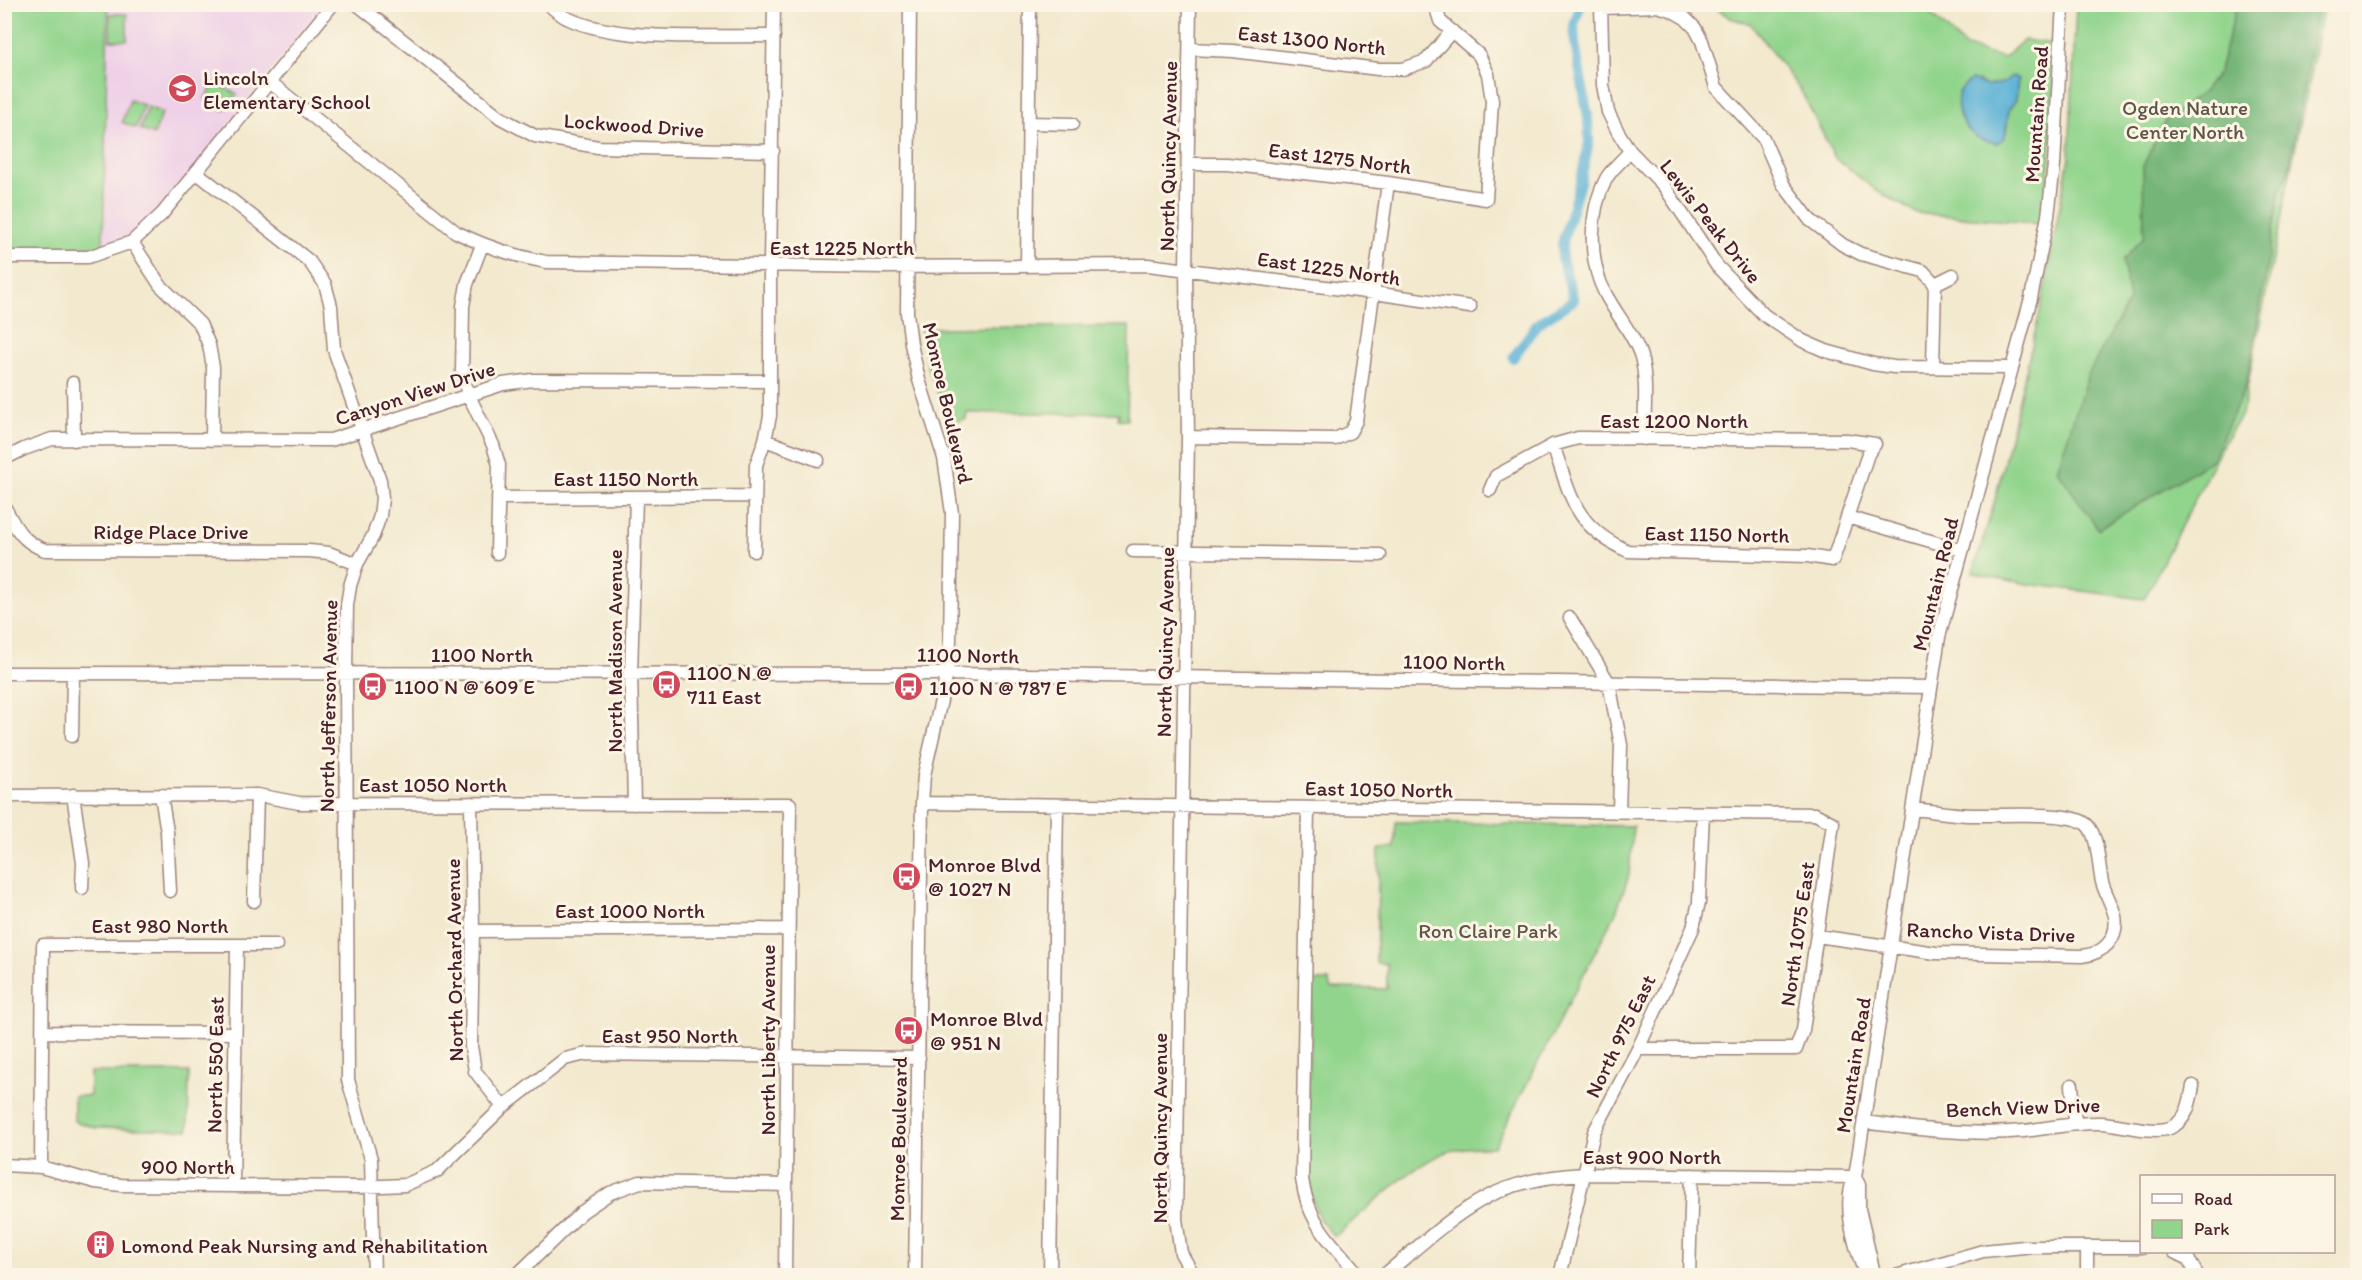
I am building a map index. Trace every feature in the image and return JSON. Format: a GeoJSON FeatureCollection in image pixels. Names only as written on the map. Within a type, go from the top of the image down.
{"type":"FeatureCollection","features":[{"type":"Feature","properties":{"kind":"street"},"geometry":{"type":"LineString","coordinates":[[4,257],[88,257],[132,242],[162,214],[333,4]]}},
{"type":"Feature","properties":{"kind":"street","name":"Lockwood Drive"},"geometry":{"type":"LineString","coordinates":[[357,4],[501,118],[536,136],[597,147],[773,151]]}},
{"type":"Feature","properties":{"kind":"street"},"geometry":{"type":"LineString","coordinates":[[548,4],[567,18],[635,34],[774,36]]}},
{"type":"Feature","properties":{"kind":"street"},"geometry":{"type":"LineString","coordinates":[[754,551],[756,465],[770,416],[774,4]]}},
{"type":"Feature","properties":{"kind":"street","name":"Monroe Boulevard"},"geometry":{"type":"LineString","coordinates":[[910,4],[907,313],[911,344],[944,458],[952,513],[952,590],[947,674],[924,775],[922,803],[915,1275]]}},
{"type":"Feature","properties":{"kind":"street"},"geometry":{"type":"LineString","coordinates":[[1027,266],[1030,4]]}},
{"type":"Feature","properties":{"kind":"street","name":"North Quincy Avenue"},"geometry":{"type":"LineString","coordinates":[[1190,4],[1186,269],[1188,437],[1176,1219],[1180,1253],[1194,1275]]}},
{"type":"Feature","properties":{"kind":"street"},"geometry":{"type":"LineString","coordinates":[[1435,4],[1440,21],[1452,31]]}},
{"type":"Feature","properties":{"kind":"street","name":"Mountain Road"},"geometry":{"type":"LineString","coordinates":[[1866,1275],[1852,1230],[1851,1185],[1855,1177],[1864,1122],[1940,637],[2031,298],[2048,216],[2054,165],[2063,4]]}},
{"type":"Feature","properties":{"kind":"street"},"geometry":{"type":"LineString","coordinates":[[1601,6],[1657,6],[1671,10],[1685,18],[1695,28],[1702,41],[1716,87],[1762,138],[1783,184],[1810,220],[1843,245],[1861,254],[1923,271],[1935,284],[1934,367]]}},
{"type":"Feature","properties":{"kind":"street","name":"Lewis Peak Drive"},"geometry":{"type":"LineString","coordinates":[[1601,6],[1603,85],[1608,112],[1630,151],[1664,186],[1705,250],[1730,282],[1764,315],[1782,329],[1826,351],[1849,358],[1894,367],[2011,368]]}},
{"type":"Feature","properties":{"kind":"street","name":"East 1300 North"},"geometry":{"type":"LineString","coordinates":[[1190,49],[1233,51],[1378,69],[1403,69],[1426,61],[1452,31]]}},
{"type":"Feature","properties":{"kind":"street","name":"East 1275 North"},"geometry":{"type":"LineString","coordinates":[[1188,164],[1227,164],[1388,183],[1486,199],[1492,101],[1488,74],[1479,56],[1452,31]]}},
{"type":"Feature","properties":{"kind":"street","name":"East 1225 North"},"geometry":{"type":"LineString","coordinates":[[270,82],[456,232],[482,245],[515,257],[546,262],[770,266],[1148,266],[1186,269],[1470,307]]}},
{"type":"Feature","properties":{"kind":"street"},"geometry":{"type":"LineString","coordinates":[[1029,123],[1072,124]]}},
{"type":"Feature","properties":{"kind":"street"},"geometry":{"type":"LineString","coordinates":[[1630,151],[1606,177],[1592,225],[1592,244],[1596,269],[1604,292],[1640,354],[1644,370],[1644,439]]}},
{"type":"Feature","properties":{"kind":"street","name":"North Jefferson Avenue"},"geometry":{"type":"LineString","coordinates":[[196,172],[309,261],[325,284],[331,306],[334,350],[380,480],[382,498],[380,516],[374,536],[357,564],[350,586],[347,604],[346,673],[348,1080],[371,1159],[374,1275]]}},
{"type":"Feature","properties":{"kind":"street"},"geometry":{"type":"LineString","coordinates":[[1188,437],[1335,439],[1350,432],[1356,421],[1388,183]]}},
{"type":"Feature","properties":{"kind":"street"},"geometry":{"type":"LineString","coordinates":[[132,242],[160,285],[200,324],[213,367],[212,440]]}},
{"type":"Feature","properties":{"kind":"street"},"geometry":{"type":"LineString","coordinates":[[482,245],[467,284],[463,306],[462,373],[468,394],[493,445],[500,465],[497,552]]}},
{"type":"Feature","properties":{"kind":"street"},"geometry":{"type":"LineString","coordinates":[[1935,284],[1953,275]]}},
{"type":"Feature","properties":{"kind":"street","name":"Canyon View Drive"},"geometry":{"type":"LineString","coordinates":[[4,459],[52,439],[331,440],[468,394],[503,384],[533,380],[769,381]]}},
{"type":"Feature","properties":{"kind":"street"},"geometry":{"type":"LineString","coordinates":[[73,383],[74,440]]}},
{"type":"Feature","properties":{"kind":"street","name":"East 1200 North"},"geometry":{"type":"LineString","coordinates":[[1490,490],[1496,476],[1553,445],[1578,438],[1847,441],[1875,444],[1868,454],[1847,518]]}},
{"type":"Feature","properties":{"kind":"street"},"geometry":{"type":"LineString","coordinates":[[765,440],[818,460]]}},
{"type":"Feature","properties":{"kind":"street","name":"East 1150 North"},"geometry":{"type":"LineString","coordinates":[[1553,445],[1572,501],[1580,514],[1591,528],[1610,543],[1628,551],[1808,556],[1833,560],[1847,518]]}},
{"type":"Feature","properties":{"kind":"street","name":"East 1150 North"},"geometry":{"type":"LineString","coordinates":[[498,498],[754,496]]}},
{"type":"Feature","properties":{"kind":"street","name":"North Madison Avenue"},"geometry":{"type":"LineString","coordinates":[[634,804],[631,674],[636,497]]}},
{"type":"Feature","properties":{"kind":"street","name":"Ridge Place Drive"},"geometry":{"type":"LineString","coordinates":[[4,506],[21,536],[32,546],[45,550],[309,551],[329,554],[357,564]]}},
{"type":"Feature","properties":{"kind":"street"},"geometry":{"type":"LineString","coordinates":[[1847,518],[1962,550]]}},
{"type":"Feature","properties":{"kind":"street"},"geometry":{"type":"LineString","coordinates":[[1133,551],[1185,554],[1380,555]]}},
{"type":"Feature","properties":{"kind":"street"},"geometry":{"type":"LineString","coordinates":[[1570,618],[1609,683],[1621,745],[1619,812]]}},
{"type":"Feature","properties":{"kind":"street","name":"1100 North"},"geometry":{"type":"LineString","coordinates":[[4,673],[947,674],[1931,687]]}},
{"type":"Feature","properties":{"kind":"street"},"geometry":{"type":"LineString","coordinates":[[72,736],[73,673]]}},
{"type":"Feature","properties":{"kind":"street"},"geometry":{"type":"LineString","coordinates":[[73,795],[83,863],[82,888]]}},
{"type":"Feature","properties":{"kind":"street"},"geometry":{"type":"LineString","coordinates":[[161,795],[167,832],[170,891]]}},
{"type":"Feature","properties":{"kind":"street"},"geometry":{"type":"LineString","coordinates":[[254,901],[257,795]]}},
{"type":"Feature","properties":{"kind":"street","name":"East 1050 North"},"geometry":{"type":"LineString","coordinates":[[4,796],[257,795],[299,803],[790,804]]}},
{"type":"Feature","properties":{"kind":"street","name":"North Orchard Avenue"},"geometry":{"type":"LineString","coordinates":[[471,803],[473,931],[471,1046],[475,1071],[503,1107]]}},
{"type":"Feature","properties":{"kind":"street","name":"East 1050 North"},"geometry":{"type":"LineString","coordinates":[[922,803],[1815,814],[1833,823]]}},
{"type":"Feature","properties":{"kind":"street","name":"North Liberty Avenue"},"geometry":{"type":"LineString","coordinates":[[785,1275],[790,804]]}},
{"type":"Feature","properties":{"kind":"street"},"geometry":{"type":"LineString","coordinates":[[1050,1275],[1057,805]]}},
{"type":"Feature","properties":{"kind":"street"},"geometry":{"type":"LineString","coordinates":[[1308,808],[1302,1179],[1305,1200],[1315,1222],[1360,1275]]}},
{"type":"Feature","properties":{"kind":"street","name":"Rancho Vista Drive"},"geometry":{"type":"LineString","coordinates":[[1892,947],[1936,953],[2082,956],[2099,952],[2112,939],[2114,933],[2115,917],[2102,884],[2096,841],[2086,823],[2070,817],[1970,815],[1914,809]]}},
{"type":"Feature","properties":{"kind":"street","name":"North 975 East"},"geometry":{"type":"LineString","coordinates":[[1560,1275],[1594,1132],[1638,1049],[1693,928],[1699,902],[1703,813]]}},
{"type":"Feature","properties":{"kind":"street","name":"North 1075 East"},"geometry":{"type":"LineString","coordinates":[[1638,1049],[1796,1049],[1803,1030],[1833,823]]}},
{"type":"Feature","properties":{"kind":"street","name":"East 1000 North"},"geometry":{"type":"LineString","coordinates":[[473,931],[788,928]]}},
{"type":"Feature","properties":{"kind":"street"},"geometry":{"type":"LineString","coordinates":[[1817,936],[1892,947]]}},
{"type":"Feature","properties":{"kind":"street","name":"East 980 North"},"geometry":{"type":"LineString","coordinates":[[43,1032],[43,945],[276,945]]}},
{"type":"Feature","properties":{"kind":"street","name":"North 550 East"},"geometry":{"type":"LineString","coordinates":[[233,1186],[237,945]]}},
{"type":"Feature","properties":{"kind":"street"},"geometry":{"type":"LineString","coordinates":[[41,1167],[43,1032],[235,1033]]}},
{"type":"Feature","properties":{"kind":"street","name":"East 950 North"},"geometry":{"type":"LineString","coordinates":[[565,1059],[586,1054],[919,1058]]}},
{"type":"Feature","properties":{"kind":"street","name":"900 North"},"geometry":{"type":"LineString","coordinates":[[4,1165],[41,1167],[95,1182],[121,1185],[373,1187],[405,1185],[437,1171],[503,1107],[565,1059]]}},
{"type":"Feature","properties":{"kind":"street"},"geometry":{"type":"LineString","coordinates":[[2072,1085],[2075,1123]]}},
{"type":"Feature","properties":{"kind":"street","name":"Bench View Drive"},"geometry":{"type":"LineString","coordinates":[[1864,1122],[1915,1128],[1984,1131],[2023,1131],[2075,1123],[2169,1128],[2181,1121],[2189,1108],[2193,1086]]}},
{"type":"Feature","properties":{"kind":"street","name":"East 900 North"},"geometry":{"type":"LineString","coordinates":[[1383,1275],[1479,1201],[1514,1186],[1552,1176],[1583,1174],[1855,1177]]}},
{"type":"Feature","properties":{"kind":"street"},"geometry":{"type":"LineString","coordinates":[[1689,1275],[1692,1175]]}},
{"type":"Feature","properties":{"kind":"street","name":"Mountain Road"},"geometry":{"type":"LineString","coordinates":[[1855,1177],[1859,1185],[1859,1209],[1873,1269],[1872,1275]]}},
{"type":"Feature","properties":{"kind":"street"},"geometry":{"type":"LineString","coordinates":[[516,1275],[582,1212],[610,1193],[640,1182],[786,1185]]}},
{"type":"Feature","properties":{"kind":"street"},"geometry":{"type":"LineString","coordinates":[[1896,1275],[1983,1251],[2024,1247],[2140,1247]]}},
{"type":"Feature","properties":{"kind":"street"},"geometry":{"type":"LineString","coordinates":[[2087,1247],[2087,1275]]}},
{"type":"Feature","properties":{"kind":"street"},"geometry":{"type":"LineString","coordinates":[[2178,1253],[2188,1259],[2198,1275]]}},
{"type":"Feature","properties":{"kind":"shaded area","name":"Lincoln Elementary School"},"geometry":{"type":"Polygon","coordinates":[[[108,5],[323,5],[190,173],[140,231],[103,247],[108,5]]]}},
{"type":"Feature","properties":{"kind":"green space"},"geometry":{"type":"Polygon","coordinates":[[[5,5],[108,5],[103,247],[86,253],[5,252],[5,5]]]}},
{"type":"Feature","properties":{"kind":"green space"},"geometry":{"type":"Polygon","coordinates":[[[1712,5],[1921,5],[1966,47],[2003,58],[2024,40],[2057,44],[2050,159],[2042,224],[1916,213],[1877,191],[1835,158],[1801,91],[1751,24],[1730,18],[1712,5]],[[2012,76],[2003,83],[1987,86],[1978,81],[1959,115],[1965,126],[1976,137],[2006,132],[2009,109],[2016,100],[2018,79],[2012,76]]]}},
{"type":"Feature","properties":{"kind":"green space","name":"Ogden Nature Center North"},"geometry":{"type":"Polygon","coordinates":[[[2076,5],[2324,5],[2242,413],[2221,448],[2144,599],[2027,584],[1973,573],[1995,500],[2039,316],[2069,158],[2076,5]]]}},
{"type":"Feature","properties":{"kind":"green space"},"geometry":{"type":"Polygon","coordinates":[[[2235,5],[2321,5],[2316,17],[2288,174],[2280,190],[2247,383],[2212,460],[2098,529],[2057,470],[2088,374],[2129,301],[2123,260],[2144,237],[2143,166],[2166,119],[2203,92],[2218,73],[2234,17],[2235,5]]]}},
{"type":"Feature","properties":{"kind":"green space"},"geometry":{"type":"Polygon","coordinates":[[[110,14],[127,14],[127,40],[110,40],[110,14]]]}},
{"type":"Feature","properties":{"kind":"green space"},"geometry":{"type":"Polygon","coordinates":[[[214,83],[237,94],[224,110],[205,99],[214,83]]]}},
{"type":"Feature","properties":{"kind":"green space"},"geometry":{"type":"Polygon","coordinates":[[[130,100],[144,105],[136,128],[122,122],[130,100]]]}},
{"type":"Feature","properties":{"kind":"green space"},"geometry":{"type":"Polygon","coordinates":[[[148,107],[162,113],[154,135],[140,129],[148,107]]]}},
{"type":"Feature","properties":{"kind":"green space"},"geometry":{"type":"Polygon","coordinates":[[[1129,326],[1127,420],[1118,419],[1119,413],[967,413],[966,419],[950,423],[928,368],[921,328],[1129,326]]]}},
{"type":"Feature","properties":{"kind":"green space","name":"Ron Claire Park"},"geometry":{"type":"Polygon","coordinates":[[[1396,822],[1633,826],[1629,875],[1616,912],[1494,1147],[1453,1150],[1427,1162],[1386,1192],[1334,1237],[1320,1220],[1306,1180],[1311,981],[1329,981],[1330,988],[1387,989],[1387,964],[1376,963],[1379,849],[1394,848],[1396,822]]]}},
{"type":"Feature","properties":{"kind":"green space"},"geometry":{"type":"Polygon","coordinates":[[[90,1072],[189,1072],[188,1130],[96,1128],[74,1121],[74,1096],[90,1096],[90,1072]]]}},
{"type":"Feature","properties":{"kind":"water"},"geometry":{"type":"Polygon","coordinates":[[[2012,76],[2018,79],[2016,100],[2009,109],[2005,137],[1998,143],[1978,138],[1969,130],[1960,116],[1958,100],[1960,92],[1964,85],[1972,80],[1987,86],[2003,83],[2012,76]]]}},
{"type":"Feature","properties":{"kind":"waterway"},"geometry":{"type":"LineString","coordinates":[[1513,358],[1537,324],[1574,300],[1562,259],[1562,244],[1589,142],[1588,117],[1575,44],[1574,25],[1581,4]]}},
{"type":"Feature","properties":{"kind":"place","name":"Lincoln Elementary School"},"geometry":{"type":"Point","coordinates":[182,89]}},
{"type":"Feature","properties":{"kind":"place","name":"1100 N @ 711 East"},"geometry":{"type":"Point","coordinates":[666,684]}},
{"type":"Feature","properties":{"kind":"place","name":"1100 N @ 609 E"},"geometry":{"type":"Point","coordinates":[373,686]}},
{"type":"Feature","properties":{"kind":"place","name":"1100 N @ 787 E"},"geometry":{"type":"Point","coordinates":[908,687]}},
{"type":"Feature","properties":{"kind":"place","name":"Monroe Blvd @ 1027 N"},"geometry":{"type":"Point","coordinates":[907,876]}},
{"type":"Feature","properties":{"kind":"place","name":"Monroe Blvd @ 951 N"},"geometry":{"type":"Point","coordinates":[909,1030]}},
{"type":"Feature","properties":{"kind":"place","name":"Lomond Peak Nursing and Rehabilitation"},"geometry":{"type":"Point","coordinates":[100,1245]}}]}
